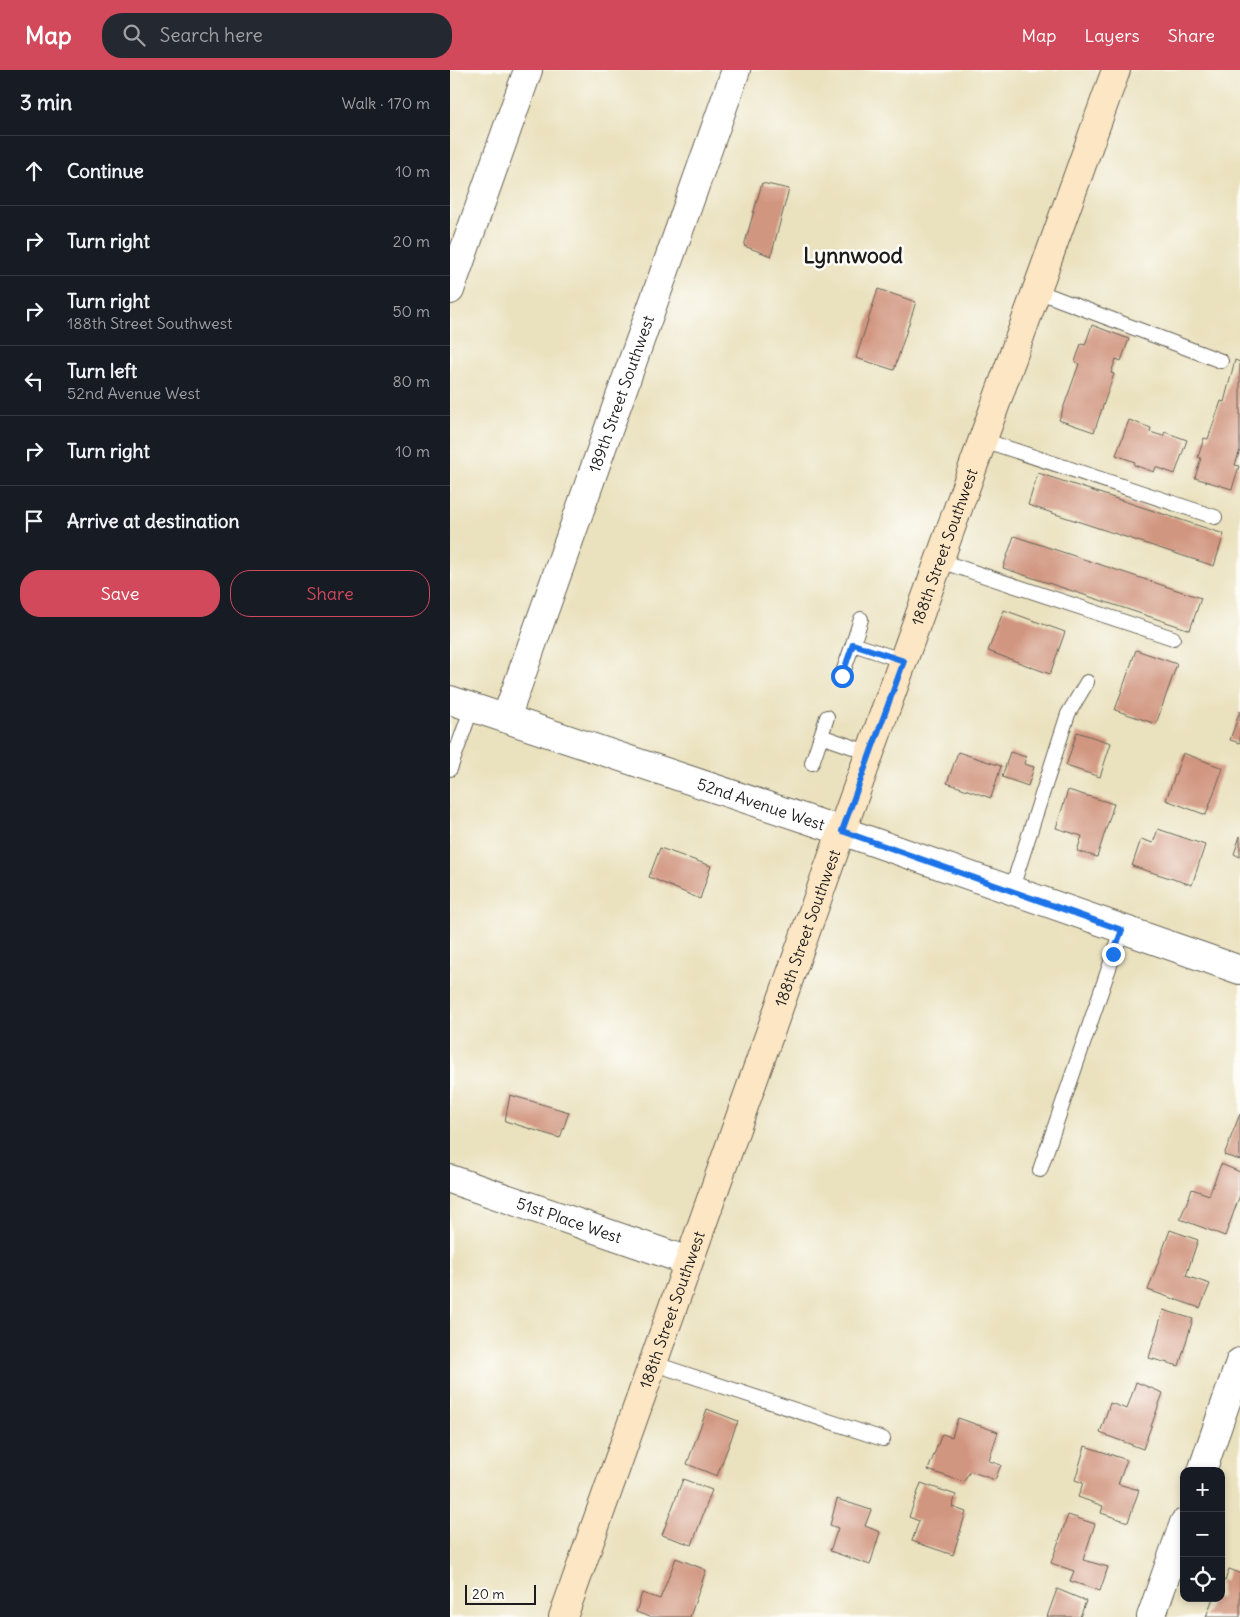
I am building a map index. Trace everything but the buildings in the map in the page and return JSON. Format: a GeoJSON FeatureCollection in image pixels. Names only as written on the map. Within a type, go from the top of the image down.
{"type":"FeatureCollection","features":[{"type":"Feature","properties":{"kind":"street"},"geometry":{"type":"LineString","coordinates":[[450,290],[528,70]]}},
{"type":"Feature","properties":{"kind":"street","name":"189th Street Southwest"},"geometry":{"type":"LineString","coordinates":[[506,718],[736,70]]}},
{"type":"Feature","properties":{"kind":"street","name":"188th Street Southwest"},"geometry":{"type":"LineString","coordinates":[[563,1617],[688,1261],[1116,70]]}},
{"type":"Feature","properties":{"kind":"street","name":"52nd Avenue West"},"geometry":{"type":"LineString","coordinates":[[461,703],[842,831],[1240,970]]}},
{"type":"Feature","properties":{"kind":"street","name":"51st Place West"},"geometry":{"type":"LineString","coordinates":[[450,1179],[688,1261]]}},
{"type":"Feature","properties":{"kind":"street"},"geometry":{"type":"LineString","coordinates":[[1203,1467],[1240,1362]]}},
{"type":"Feature","properties":{"kind":"street"},"geometry":{"type":"LineString","coordinates":[[1151,1617],[1180,1534]]}},
{"type":"Feature","properties":{"kind":"lane"},"geometry":{"type":"LineString","coordinates":[[1037,291],[1221,361]]}},
{"type":"Feature","properties":{"kind":"lane"},"geometry":{"type":"LineString","coordinates":[[983,440],[1215,517]]}},
{"type":"Feature","properties":{"kind":"lane"},"geometry":{"type":"LineString","coordinates":[[940,561],[1173,638]]}},
{"type":"Feature","properties":{"kind":"lane"},"geometry":{"type":"LineString","coordinates":[[842,676],[861,620]]}},
{"type":"Feature","properties":{"kind":"lane"},"geometry":{"type":"LineString","coordinates":[[853,644],[904,661]]}},
{"type":"Feature","properties":{"kind":"lane"},"geometry":{"type":"LineString","coordinates":[[1011,891],[1068,714],[1087,682]]}},
{"type":"Feature","properties":{"kind":"lane"},"geometry":{"type":"LineString","coordinates":[[450,769],[461,703]]}},
{"type":"Feature","properties":{"kind":"lane"},"geometry":{"type":"LineString","coordinates":[[812,763],[827,717]]}},
{"type":"Feature","properties":{"kind":"lane"},"geometry":{"type":"LineString","coordinates":[[821,736],[870,753]]}},
{"type":"Feature","properties":{"kind":"lane"},"geometry":{"type":"LineString","coordinates":[[1040,1170],[1122,930]]}},
{"type":"Feature","properties":{"kind":"lane"},"geometry":{"type":"LineString","coordinates":[[652,1363],[883,1439]]}},
{"type":"Feature","properties":{"kind":"district","name":"Lynnwood"},"geometry":{"type":"Point","coordinates":[853,256]}},
{"type":"Feature","properties":{"kind":"route"},"geometry":{"type":"LineString","coordinates":[[842,676],[853,644],[904,661],[842,831],[1122,930],[1113,954]]}}]}
